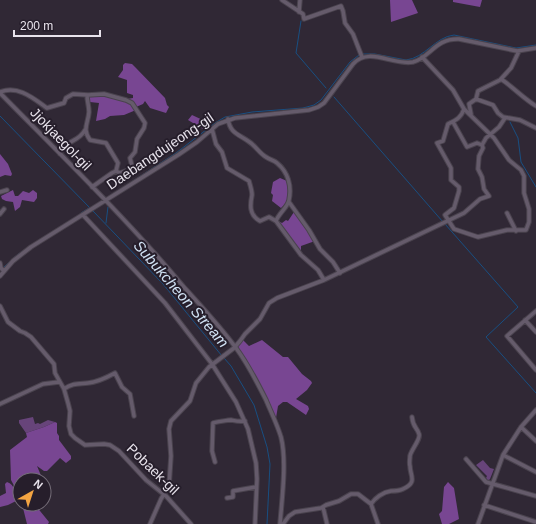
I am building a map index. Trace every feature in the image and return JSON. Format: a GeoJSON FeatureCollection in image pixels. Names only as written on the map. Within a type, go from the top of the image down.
{"type":"FeatureCollection","features":[{"type":"Feature","properties":{"kind":"street"},"geometry":{"type":"LineString","coordinates":[[282,0],[306,19],[341,6],[345,23],[353,34],[362,55],[413,62],[443,42],[452,39],[459,39],[518,51],[536,48]]}},
{"type":"Feature","properties":{"kind":"street"},"geometry":{"type":"LineString","coordinates":[[299,12],[300,0]]}},
{"type":"Feature","properties":{"kind":"street"},"geometry":{"type":"LineString","coordinates":[[471,115],[469,104],[476,99],[478,91],[501,79],[511,68],[518,51]]}},
{"type":"Feature","properties":{"kind":"street","name":"Daebangdujeong-gil"},"geometry":{"type":"LineString","coordinates":[[0,276],[13,261],[31,247],[183,152],[218,124],[228,120],[309,110],[318,107],[362,55]]}},
{"type":"Feature","properties":{"kind":"street"},"geometry":{"type":"LineString","coordinates":[[422,57],[453,90],[464,109],[491,134],[505,156],[520,168],[524,176],[524,193],[527,203],[529,222],[526,230],[507,230],[478,237],[454,229],[446,222],[445,215],[454,208],[459,187],[451,180],[451,168],[437,143],[443,141],[448,124],[454,122],[462,115],[464,109]]}},
{"type":"Feature","properties":{"kind":"street"},"geometry":{"type":"LineString","coordinates":[[501,79],[510,85],[520,96],[536,106]]}},
{"type":"Feature","properties":{"kind":"street"},"geometry":{"type":"LineString","coordinates":[[0,92],[9,89],[22,92],[48,108],[64,103],[66,98],[73,94],[104,94],[132,103],[145,123],[144,128],[137,139],[135,152],[130,158],[132,164],[131,169],[120,173],[116,171],[112,172],[92,188]]}},
{"type":"Feature","properties":{"kind":"street","name":"Jjokjaegol-gil"},"geometry":{"type":"LineString","coordinates":[[0,92],[169,269],[208,313],[234,347],[260,388],[281,436],[283,461],[280,524]]}},
{"type":"Feature","properties":{"kind":"street"},"geometry":{"type":"LineString","coordinates":[[60,154],[64,146],[79,138],[85,130],[89,110],[87,95]]}},
{"type":"Feature","properties":{"kind":"street"},"geometry":{"type":"LineString","coordinates":[[476,99],[493,104],[498,113],[505,118],[520,120],[536,128]]}},
{"type":"Feature","properties":{"kind":"street"},"geometry":{"type":"LineString","coordinates":[[150,524],[170,483],[171,456],[168,432],[169,425],[173,418],[190,400],[196,383],[213,363],[234,347],[260,318],[269,302],[340,273],[446,222],[464,213],[480,199],[489,196],[484,189],[482,177],[478,169],[479,156],[483,148],[482,145],[484,140],[499,127],[505,118]]}},
{"type":"Feature","properties":{"kind":"street"},"geometry":{"type":"LineString","coordinates":[[228,120],[229,127],[236,134],[252,144],[267,158],[275,162],[284,170],[289,181],[289,202],[309,230],[320,249],[333,262],[340,273]]}},
{"type":"Feature","properties":{"kind":"street"},"geometry":{"type":"LineString","coordinates":[[454,122],[467,147],[477,143],[482,145]]}},
{"type":"Feature","properties":{"kind":"street"},"geometry":{"type":"LineString","coordinates":[[212,129],[216,144],[222,152],[227,168],[249,181],[252,193],[250,207],[252,213],[260,221],[269,217],[276,221],[301,255],[318,270],[324,280]]}},
{"type":"Feature","properties":{"kind":"street"},"geometry":{"type":"LineString","coordinates":[[85,130],[90,140],[106,143],[118,163],[116,171]]}},
{"type":"Feature","properties":{"kind":"street"},"geometry":{"type":"LineString","coordinates":[[0,192],[7,190]]}},
{"type":"Feature","properties":{"kind":"street"},"geometry":{"type":"LineString","coordinates":[[276,221],[279,214],[289,202]]}},
{"type":"Feature","properties":{"kind":"street"},"geometry":{"type":"LineString","coordinates":[[0,214],[4,210]]}},
{"type":"Feature","properties":{"kind":"street"},"geometry":{"type":"LineString","coordinates":[[507,213],[516,231]]}},
{"type":"Feature","properties":{"kind":"street"},"geometry":{"type":"LineString","coordinates":[[83,215],[156,293],[213,363],[236,402],[248,429],[256,463],[255,524]]}},
{"type":"Feature","properties":{"kind":"street"},"geometry":{"type":"LineString","coordinates":[[0,263],[1,268],[4,271]]}},
{"type":"Feature","properties":{"kind":"street","name":"Pobaek-gil"},"geometry":{"type":"LineString","coordinates":[[0,306],[8,322],[30,337],[54,364],[55,373],[64,389],[70,411],[69,426],[71,434],[85,445],[104,444],[114,448],[146,480],[164,494],[191,524]]}},
{"type":"Feature","properties":{"kind":"street"},"geometry":{"type":"LineString","coordinates":[[536,311],[507,336],[536,370]]}},
{"type":"Feature","properties":{"kind":"street"},"geometry":{"type":"LineString","coordinates":[[525,320],[536,332]]}},
{"type":"Feature","properties":{"kind":"street"},"geometry":{"type":"LineString","coordinates":[[64,389],[73,384],[94,382],[115,373],[122,387],[129,393],[134,416]]}},
{"type":"Feature","properties":{"kind":"street"},"geometry":{"type":"LineString","coordinates":[[0,404],[43,384],[59,382]]}},
{"type":"Feature","properties":{"kind":"street"},"geometry":{"type":"LineString","coordinates":[[478,524],[502,455],[521,427],[536,410]]}},
{"type":"Feature","properties":{"kind":"street"},"geometry":{"type":"LineString","coordinates":[[371,504],[383,494],[405,489],[412,482],[413,478],[410,466],[410,456],[419,437],[419,434],[413,425],[412,417]]}},
{"type":"Feature","properties":{"kind":"street"},"geometry":{"type":"LineString","coordinates":[[215,462],[212,451],[213,423],[229,420],[237,422],[245,421]]}},
{"type":"Feature","properties":{"kind":"street"},"geometry":{"type":"LineString","coordinates":[[521,427],[536,441]]}},
{"type":"Feature","properties":{"kind":"street"},"geometry":{"type":"LineString","coordinates":[[502,455],[536,472]]}},
{"type":"Feature","properties":{"kind":"street"},"geometry":{"type":"LineString","coordinates":[[466,459],[486,482],[536,496]]}},
{"type":"Feature","properties":{"kind":"street"},"geometry":{"type":"LineString","coordinates":[[227,498],[233,497],[233,491],[256,487]]}},
{"type":"Feature","properties":{"kind":"street"},"geometry":{"type":"LineString","coordinates":[[283,524],[294,512],[323,507],[354,494],[371,504],[378,524]]}},
{"type":"Feature","properties":{"kind":"street"},"geometry":{"type":"LineString","coordinates":[[484,505],[536,522]]}},
{"type":"Feature","properties":{"kind":"street"},"geometry":{"type":"LineString","coordinates":[[323,507],[327,524]]}},
{"type":"Feature","properties":{"kind":"shaded area"},"geometry":{"type":"Polygon","coordinates":[[[390,0],[412,0],[418,13],[391,22],[390,0]]]}},
{"type":"Feature","properties":{"kind":"shaded area"},"geometry":{"type":"Polygon","coordinates":[[[453,0],[482,0],[480,7],[453,2],[453,0]]]}},
{"type":"Feature","properties":{"kind":"shaded area"},"geometry":{"type":"Polygon","coordinates":[[[125,63],[132,64],[165,98],[169,107],[166,113],[150,108],[145,101],[143,104],[136,107],[136,110],[124,115],[110,116],[96,121],[99,103],[90,102],[89,97],[104,94],[126,100],[133,98],[133,95],[127,93],[127,80],[118,77],[123,70],[123,65],[125,63]]]}},
{"type":"Feature","properties":{"kind":"shaded area"},"geometry":{"type":"Polygon","coordinates":[[[192,115],[207,122],[203,129],[188,120],[192,115]]]}},
{"type":"Feature","properties":{"kind":"shaded area"},"geometry":{"type":"Polygon","coordinates":[[[0,154],[8,164],[12,174],[11,176],[5,175],[0,177],[0,154]]]}},
{"type":"Feature","properties":{"kind":"shaded area"},"geometry":{"type":"Polygon","coordinates":[[[280,178],[287,181],[288,186],[288,201],[281,208],[272,201],[273,195],[271,193],[273,182],[280,178]]]}},
{"type":"Feature","properties":{"kind":"shaded area"},"geometry":{"type":"Polygon","coordinates":[[[13,190],[15,196],[18,196],[23,191],[29,193],[33,190],[37,193],[37,198],[34,202],[22,200],[20,207],[15,211],[13,202],[2,199],[1,196],[13,190]]]}},
{"type":"Feature","properties":{"kind":"shaded area"},"geometry":{"type":"Polygon","coordinates":[[[294,212],[315,241],[301,246],[301,251],[278,221],[282,223],[286,220],[288,221],[294,212]]]}},
{"type":"Feature","properties":{"kind":"shaded area"},"geometry":{"type":"Polygon","coordinates":[[[243,340],[249,346],[262,340],[283,357],[288,357],[302,374],[311,381],[312,383],[307,390],[296,399],[308,406],[309,409],[306,415],[287,402],[283,402],[278,406],[276,418],[238,348],[238,345],[243,340]]]}},
{"type":"Feature","properties":{"kind":"shaded area"},"geometry":{"type":"Polygon","coordinates":[[[33,417],[35,424],[40,424],[48,420],[55,422],[26,433],[19,423],[19,420],[33,417]]]}},
{"type":"Feature","properties":{"kind":"shaded area"},"geometry":{"type":"Polygon","coordinates":[[[55,422],[57,423],[59,440],[71,456],[71,459],[66,463],[60,458],[47,471],[44,471],[37,466],[40,472],[12,472],[12,482],[10,450],[27,437],[26,433],[55,422]]]}},
{"type":"Feature","properties":{"kind":"shaded area"},"geometry":{"type":"Polygon","coordinates":[[[483,460],[490,468],[494,469],[488,481],[486,478],[487,476],[476,465],[483,460]]]}},
{"type":"Feature","properties":{"kind":"shaded area"},"geometry":{"type":"Polygon","coordinates":[[[7,482],[12,485],[12,503],[0,507],[0,496],[6,493],[5,484],[7,482]]]}},
{"type":"Feature","properties":{"kind":"shaded area"},"geometry":{"type":"Polygon","coordinates":[[[448,482],[454,488],[459,519],[449,524],[442,524],[439,514],[442,511],[444,487],[448,482]]]}},
{"type":"Feature","properties":{"kind":"shaded area"},"geometry":{"type":"Polygon","coordinates":[[[24,512],[41,512],[49,522],[48,524],[27,524],[24,512]]]}},
{"type":"Feature","properties":{"kind":"waterway"},"geometry":{"type":"LineString","coordinates":[[301,21],[296,53],[326,88]]}},
{"type":"Feature","properties":{"kind":"waterway"},"geometry":{"type":"LineString","coordinates":[[362,54],[375,54],[406,60],[419,56],[441,39],[454,35],[516,48],[536,45]]}},
{"type":"Feature","properties":{"kind":"waterway"},"geometry":{"type":"LineString","coordinates":[[110,196],[176,153],[225,117],[252,112],[303,108],[314,105],[321,100],[350,62],[359,55]]}},
{"type":"Feature","properties":{"kind":"waterway"},"geometry":{"type":"LineString","coordinates":[[334,97],[443,222]]}},
{"type":"Feature","properties":{"kind":"waterway","name":"Subukcheon Stream"},"geometry":{"type":"LineString","coordinates":[[0,116],[90,208]]}},
{"type":"Feature","properties":{"kind":"waterway"},"geometry":{"type":"LineString","coordinates":[[510,122],[518,138],[521,162],[536,187]]}},
{"type":"Feature","properties":{"kind":"waterway"},"geometry":{"type":"LineString","coordinates":[[106,223],[108,207]]}},
{"type":"Feature","properties":{"kind":"waterway"},"geometry":{"type":"LineString","coordinates":[[81,213],[89,208]]}},
{"type":"Feature","properties":{"kind":"waterway","name":"Subukcheon Stream"},"geometry":{"type":"LineString","coordinates":[[93,211],[163,284],[222,356]]}},
{"type":"Feature","properties":{"kind":"waterway"},"geometry":{"type":"LineString","coordinates":[[4,267],[17,255],[75,218]]}},
{"type":"Feature","properties":{"kind":"waterway"},"geometry":{"type":"LineString","coordinates":[[445,224],[518,307],[486,337],[536,393]]}},
{"type":"Feature","properties":{"kind":"waterway","name":"Subukcheon Stream"},"geometry":{"type":"LineString","coordinates":[[224,358],[231,366],[254,405],[267,447],[270,464],[267,524]]}}]}
